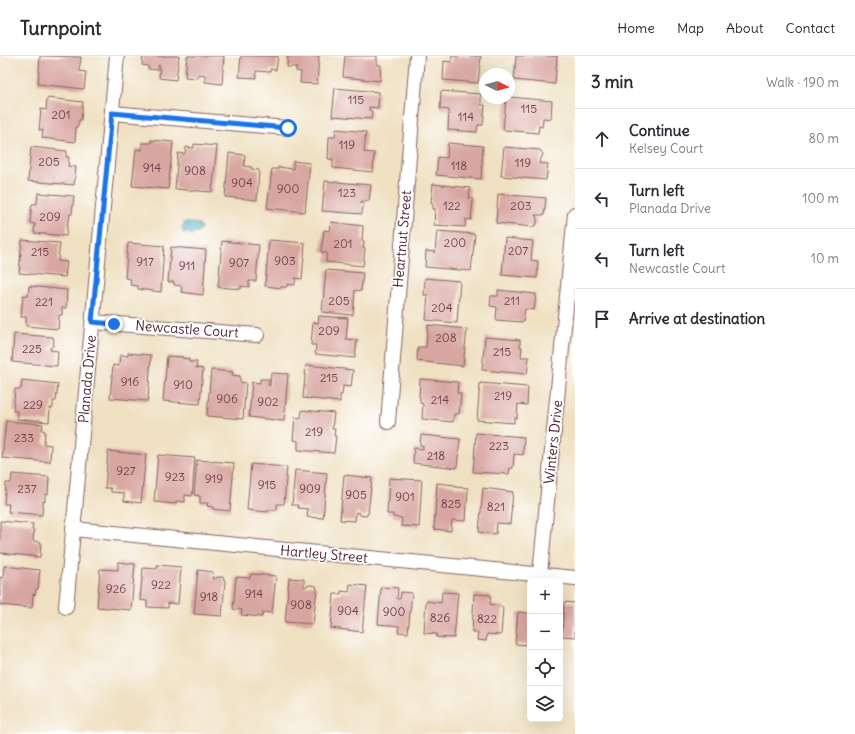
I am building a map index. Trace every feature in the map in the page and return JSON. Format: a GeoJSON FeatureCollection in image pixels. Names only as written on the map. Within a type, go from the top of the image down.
{"type":"FeatureCollection","features":[{"type":"Feature","properties":{"kind":"street","name":"Planada Drive"},"geometry":{"type":"LineString","coordinates":[[66,607],[117,56]]}},
{"type":"Feature","properties":{"kind":"street","name":"Heartnut Street"},"geometry":{"type":"LineString","coordinates":[[388,422],[417,56]]}},
{"type":"Feature","properties":{"kind":"street"},"geometry":{"type":"LineString","coordinates":[[112,113],[288,128]]}},
{"type":"Feature","properties":{"kind":"street","name":"Winters Drive"},"geometry":{"type":"LineString","coordinates":[[540,574],[575,214]]}},
{"type":"Feature","properties":{"kind":"street","name":"Newcastle Court"},"geometry":{"type":"LineString","coordinates":[[92,322],[258,335]]}},
{"type":"Feature","properties":{"kind":"street","name":"Hartley Street"},"geometry":{"type":"LineString","coordinates":[[73,529],[575,578]]}},
{"type":"Feature","properties":{"kind":"water"},"geometry":{"type":"Polygon","coordinates":[[[184,222],[199,224],[201,230],[198,231],[198,233],[193,233],[192,235],[183,233],[181,227],[184,225],[184,222]]]}},
{"type":"Feature","properties":{"kind":"building"},"geometry":{"type":"Polygon","coordinates":[[[40,56],[81,57],[79,71],[86,72],[84,89],[38,84],[40,56]]]}},
{"type":"Feature","properties":{"kind":"building"},"geometry":{"type":"Polygon","coordinates":[[[143,56],[179,56],[176,80],[159,78],[160,65],[158,65],[158,70],[148,69],[148,66],[142,65],[143,56]]]}},
{"type":"Feature","properties":{"kind":"building"},"geometry":{"type":"Polygon","coordinates":[[[187,56],[224,56],[222,84],[205,82],[205,75],[198,74],[198,78],[185,77],[187,56]]]}},
{"type":"Feature","properties":{"kind":"building"},"geometry":{"type":"Polygon","coordinates":[[[241,56],[278,56],[276,70],[270,69],[270,72],[256,71],[256,78],[239,77],[241,56]]]}},
{"type":"Feature","properties":{"kind":"building"},"geometry":{"type":"Polygon","coordinates":[[[288,56],[319,56],[317,84],[300,83],[301,72],[296,71],[296,67],[287,67],[288,56]]]}},
{"type":"Feature","properties":{"kind":"building"},"geometry":{"type":"Polygon","coordinates":[[[345,56],[377,56],[377,65],[381,65],[380,81],[343,77],[345,56]]]}},
{"type":"Feature","properties":{"kind":"building"},"geometry":{"type":"Polygon","coordinates":[[[452,56],[481,56],[478,83],[443,80],[444,61],[451,62],[452,56]]]}},
{"type":"Feature","properties":{"kind":"building"},"geometry":{"type":"Polygon","coordinates":[[[516,56],[557,56],[555,84],[515,80],[516,56]]]}},
{"type":"Feature","properties":{"kind":"building"},"geometry":{"type":"Polygon","coordinates":[[[335,88],[379,92],[378,108],[369,107],[369,110],[372,111],[371,119],[332,116],[335,88]]]}},
{"type":"Feature","properties":{"kind":"building"},"geometry":{"type":"Polygon","coordinates":[[[441,91],[479,94],[479,104],[485,105],[483,125],[478,125],[477,132],[448,130],[449,110],[440,109],[441,91]]]}},
{"type":"Feature","properties":{"kind":"building"},"geometry":{"type":"Polygon","coordinates":[[[47,98],[83,102],[81,120],[79,120],[78,126],[76,126],[75,142],[42,138],[43,130],[39,130],[41,109],[46,110],[47,98]]]}},
{"type":"Feature","properties":{"kind":"building"},"geometry":{"type":"Polygon","coordinates":[[[515,98],[552,101],[551,119],[543,118],[542,127],[539,126],[538,133],[503,130],[505,104],[515,104],[515,98]]]}},
{"type":"Feature","properties":{"kind":"building"},"geometry":{"type":"Polygon","coordinates":[[[336,129],[366,132],[364,152],[374,153],[373,172],[333,168],[333,159],[328,159],[329,137],[335,137],[336,129]]]}},
{"type":"Feature","properties":{"kind":"building"},"geometry":{"type":"Polygon","coordinates":[[[151,140],[173,142],[168,189],[132,186],[136,149],[142,150],[142,143],[151,143],[151,140]]]}},
{"type":"Feature","properties":{"kind":"building"},"geometry":{"type":"Polygon","coordinates":[[[448,143],[483,146],[481,179],[436,175],[438,157],[447,158],[448,143]]]}},
{"type":"Feature","properties":{"kind":"building"},"geometry":{"type":"Polygon","coordinates":[[[194,144],[217,146],[212,192],[175,189],[178,153],[185,154],[186,147],[194,148],[194,144]]]}},
{"type":"Feature","properties":{"kind":"building"},"geometry":{"type":"Polygon","coordinates":[[[31,147],[67,151],[66,157],[69,157],[68,166],[76,167],[74,185],[28,181],[31,147]]]}},
{"type":"Feature","properties":{"kind":"building"},"geometry":{"type":"Polygon","coordinates":[[[504,147],[540,150],[543,154],[539,163],[548,164],[546,180],[501,176],[504,147]]]}},
{"type":"Feature","properties":{"kind":"building"},"geometry":{"type":"Polygon","coordinates":[[[229,153],[245,155],[244,166],[259,170],[257,200],[225,197],[229,153]]]}},
{"type":"Feature","properties":{"kind":"building"},"geometry":{"type":"Polygon","coordinates":[[[293,161],[310,163],[305,212],[267,208],[272,169],[278,169],[278,167],[293,169],[293,161]]]}},
{"type":"Feature","properties":{"kind":"building"},"geometry":{"type":"Polygon","coordinates":[[[325,181],[371,185],[369,201],[361,201],[361,203],[363,203],[362,214],[322,211],[325,181]]]}},
{"type":"Feature","properties":{"kind":"building"},"geometry":{"type":"Polygon","coordinates":[[[433,184],[470,188],[469,199],[473,199],[471,220],[466,219],[465,227],[434,225],[435,209],[433,209],[433,203],[431,203],[433,184]]]}},
{"type":"Feature","properties":{"kind":"building"},"geometry":{"type":"Polygon","coordinates":[[[38,193],[74,196],[72,214],[70,214],[68,220],[66,236],[34,233],[35,224],[30,223],[32,204],[37,204],[38,193]]]}},
{"type":"Feature","properties":{"kind":"building"},"geometry":{"type":"Polygon","coordinates":[[[498,194],[546,198],[544,215],[535,215],[537,218],[537,224],[533,227],[496,223],[498,194]]]}},
{"type":"Feature","properties":{"kind":"building"},"geometry":{"type":"Polygon","coordinates":[[[331,222],[363,226],[362,241],[364,241],[363,248],[365,248],[363,266],[326,262],[327,253],[321,252],[324,230],[330,231],[331,222]]]}},
{"type":"Feature","properties":{"kind":"building"},"geometry":{"type":"Polygon","coordinates":[[[437,231],[475,234],[471,271],[425,267],[426,251],[435,252],[437,231]]]}},
{"type":"Feature","properties":{"kind":"building"},"geometry":{"type":"Polygon","coordinates":[[[505,238],[533,241],[531,260],[538,261],[537,278],[502,275],[505,238]]]}},
{"type":"Feature","properties":{"kind":"building"},"geometry":{"type":"Polygon","coordinates":[[[22,240],[60,243],[58,261],[67,262],[65,277],[19,273],[22,240]]]}},
{"type":"Feature","properties":{"kind":"building"},"geometry":{"type":"Polygon","coordinates":[[[269,240],[305,243],[302,279],[295,278],[295,285],[287,284],[287,287],[281,288],[265,286],[269,240]]]}},
{"type":"Feature","properties":{"kind":"building"},"geometry":{"type":"Polygon","coordinates":[[[222,241],[259,245],[256,281],[249,281],[249,287],[241,286],[241,289],[218,287],[222,241]]]}},
{"type":"Feature","properties":{"kind":"building"},"geometry":{"type":"Polygon","coordinates":[[[128,243],[164,246],[161,292],[138,289],[138,286],[130,285],[131,279],[125,278],[128,243]]]}},
{"type":"Feature","properties":{"kind":"building"},"geometry":{"type":"Polygon","coordinates":[[[171,247],[206,250],[203,295],[181,292],[182,286],[174,285],[174,282],[168,282],[171,247]]]}},
{"type":"Feature","properties":{"kind":"building"},"geometry":{"type":"Polygon","coordinates":[[[326,270],[363,273],[361,291],[355,290],[353,315],[322,312],[326,270]]]}},
{"type":"Feature","properties":{"kind":"building"},"geometry":{"type":"Polygon","coordinates":[[[425,278],[460,281],[457,323],[426,320],[428,295],[424,295],[425,278]]]}},
{"type":"Feature","properties":{"kind":"building"},"geometry":{"type":"Polygon","coordinates":[[[29,286],[67,290],[66,308],[62,308],[62,315],[59,315],[58,329],[26,326],[26,317],[21,317],[23,295],[28,296],[29,286]]]}},
{"type":"Feature","properties":{"kind":"building"},"geometry":{"type":"Polygon","coordinates":[[[498,290],[536,294],[534,310],[525,309],[523,322],[496,320],[497,307],[490,306],[491,296],[498,296],[498,290]]]}},
{"type":"Feature","properties":{"kind":"building"},"geometry":{"type":"Polygon","coordinates":[[[319,316],[348,318],[346,339],[357,340],[355,358],[315,354],[316,345],[311,345],[313,322],[318,323],[319,316]]]}},
{"type":"Feature","properties":{"kind":"building"},"geometry":{"type":"Polygon","coordinates":[[[428,325],[467,329],[463,366],[417,361],[418,347],[426,347],[428,325]]]}},
{"type":"Feature","properties":{"kind":"building"},"geometry":{"type":"Polygon","coordinates":[[[14,334],[53,337],[53,346],[50,350],[58,351],[57,366],[12,362],[14,334]]]}},
{"type":"Feature","properties":{"kind":"building"},"geometry":{"type":"Polygon","coordinates":[[[485,337],[520,340],[520,347],[522,347],[521,357],[529,357],[527,374],[482,370],[485,337]]]}},
{"type":"Feature","properties":{"kind":"building"},"geometry":{"type":"Polygon","coordinates":[[[128,353],[151,355],[148,401],[110,398],[113,365],[119,366],[120,355],[128,356],[128,353]]]}},
{"type":"Feature","properties":{"kind":"building"},"geometry":{"type":"Polygon","coordinates":[[[167,356],[189,359],[189,362],[197,362],[196,368],[203,369],[200,404],[163,401],[167,356]]]}},
{"type":"Feature","properties":{"kind":"building"},"geometry":{"type":"Polygon","coordinates":[[[306,365],[353,370],[351,387],[343,386],[342,395],[340,395],[340,402],[303,398],[306,365]]]}},
{"type":"Feature","properties":{"kind":"building"},"geometry":{"type":"Polygon","coordinates":[[[211,370],[233,372],[232,375],[240,376],[240,382],[246,383],[243,419],[207,416],[211,370]]]}},
{"type":"Feature","properties":{"kind":"building"},"geometry":{"type":"Polygon","coordinates":[[[271,373],[288,374],[284,421],[249,417],[252,382],[260,383],[260,379],[269,379],[268,385],[270,386],[271,373]]]}},
{"type":"Feature","properties":{"kind":"building"},"geometry":{"type":"Polygon","coordinates":[[[420,379],[458,382],[457,393],[461,393],[459,414],[454,414],[453,422],[422,419],[423,404],[420,403],[419,397],[420,379]]]}},
{"type":"Feature","properties":{"kind":"building"},"geometry":{"type":"Polygon","coordinates":[[[22,380],[58,384],[56,401],[53,401],[53,408],[50,408],[49,422],[17,419],[17,411],[13,411],[15,389],[21,389],[22,380]]]}},
{"type":"Feature","properties":{"kind":"building"},"geometry":{"type":"Polygon","coordinates":[[[480,383],[528,387],[527,405],[518,404],[517,418],[514,418],[514,423],[477,420],[480,383]]]}},
{"type":"Feature","properties":{"kind":"building"},"geometry":{"type":"Polygon","coordinates":[[[302,410],[334,413],[332,429],[335,429],[334,436],[336,436],[334,453],[298,450],[298,441],[293,440],[295,417],[301,418],[302,410]]]}},
{"type":"Feature","properties":{"kind":"building"},"geometry":{"type":"Polygon","coordinates":[[[6,421],[43,424],[42,430],[45,431],[44,444],[51,445],[50,462],[2,458],[6,421]]]}},
{"type":"Feature","properties":{"kind":"building"},"geometry":{"type":"Polygon","coordinates":[[[476,433],[524,437],[523,455],[514,454],[513,468],[510,468],[509,474],[473,472],[476,433]]]}},
{"type":"Feature","properties":{"kind":"building"},"geometry":{"type":"Polygon","coordinates":[[[421,435],[460,439],[457,468],[413,463],[414,448],[423,449],[423,446],[420,445],[421,435]]]}},
{"type":"Feature","properties":{"kind":"building"},"geometry":{"type":"Polygon","coordinates":[[[108,451],[146,455],[141,503],[124,501],[124,493],[111,492],[111,488],[105,488],[108,451]]]}},
{"type":"Feature","properties":{"kind":"building"},"geometry":{"type":"Polygon","coordinates":[[[158,455],[195,458],[192,496],[185,495],[185,502],[176,501],[176,504],[154,502],[158,455]]]}},
{"type":"Feature","properties":{"kind":"building"},"geometry":{"type":"Polygon","coordinates":[[[197,460],[234,463],[230,511],[213,509],[213,507],[207,506],[208,503],[200,503],[200,496],[194,495],[197,460]]]}},
{"type":"Feature","properties":{"kind":"building"},"geometry":{"type":"Polygon","coordinates":[[[251,464],[287,467],[284,504],[277,504],[277,510],[268,510],[268,512],[247,510],[251,464]]]}},
{"type":"Feature","properties":{"kind":"building"},"geometry":{"type":"Polygon","coordinates":[[[295,470],[327,473],[323,518],[307,517],[308,509],[298,508],[298,505],[292,505],[295,470]]]}},
{"type":"Feature","properties":{"kind":"building"},"geometry":{"type":"Polygon","coordinates":[[[12,474],[49,477],[48,495],[45,494],[42,515],[8,512],[9,504],[4,504],[6,483],[11,483],[12,474]]]}},
{"type":"Feature","properties":{"kind":"building"},"geometry":{"type":"Polygon","coordinates":[[[344,475],[372,478],[368,514],[365,516],[356,512],[355,521],[340,520],[344,475]]]}},
{"type":"Feature","properties":{"kind":"building"},"geometry":{"type":"Polygon","coordinates":[[[389,478],[422,480],[419,527],[401,526],[402,518],[393,517],[393,514],[387,514],[389,478]]]}},
{"type":"Feature","properties":{"kind":"building"},"geometry":{"type":"Polygon","coordinates":[[[437,483],[468,488],[466,521],[452,520],[451,531],[434,529],[437,483]]]}},
{"type":"Feature","properties":{"kind":"building"},"geometry":{"type":"Polygon","coordinates":[[[483,488],[513,492],[510,524],[497,523],[496,534],[479,532],[483,488]]]}},
{"type":"Feature","properties":{"kind":"building"},"geometry":{"type":"Polygon","coordinates":[[[0,521],[33,524],[33,541],[41,542],[40,557],[0,553],[0,521]]]}},
{"type":"Feature","properties":{"kind":"building"},"geometry":{"type":"Polygon","coordinates":[[[118,562],[135,564],[131,610],[97,607],[100,569],[118,570],[118,562]]]}},
{"type":"Feature","properties":{"kind":"building"},"geometry":{"type":"Polygon","coordinates":[[[157,565],[181,567],[178,604],[168,603],[168,608],[147,607],[147,601],[140,600],[143,568],[157,569],[157,565]]]}},
{"type":"Feature","properties":{"kind":"building"},"geometry":{"type":"Polygon","coordinates":[[[4,566],[40,570],[38,589],[36,589],[35,595],[33,594],[32,608],[0,605],[0,577],[3,578],[4,566]]]}},
{"type":"Feature","properties":{"kind":"building"},"geometry":{"type":"Polygon","coordinates":[[[198,570],[213,572],[212,579],[223,577],[225,581],[222,616],[194,614],[198,570]]]}},
{"type":"Feature","properties":{"kind":"building"},"geometry":{"type":"Polygon","coordinates":[[[251,574],[276,576],[272,613],[263,612],[262,617],[241,615],[242,610],[233,609],[236,577],[250,578],[251,574]]]}},
{"type":"Feature","properties":{"kind":"building"},"geometry":{"type":"Polygon","coordinates":[[[289,578],[304,579],[304,587],[310,585],[316,586],[317,589],[313,624],[285,622],[289,578]]]}},
{"type":"Feature","properties":{"kind":"building"},"geometry":{"type":"Polygon","coordinates":[[[350,584],[367,586],[362,632],[331,628],[334,594],[341,594],[341,591],[349,592],[350,584]]]}},
{"type":"Feature","properties":{"kind":"building"},"geometry":{"type":"Polygon","coordinates":[[[381,587],[398,588],[397,599],[400,599],[401,592],[412,593],[408,633],[398,632],[399,626],[378,624],[381,587]]]}},
{"type":"Feature","properties":{"kind":"building"},"geometry":{"type":"Polygon","coordinates":[[[442,592],[458,593],[454,638],[436,637],[437,634],[424,633],[426,601],[441,603],[442,592]]]}},
{"type":"Feature","properties":{"kind":"building"},"geometry":{"type":"Polygon","coordinates":[[[474,594],[491,595],[490,604],[503,607],[501,635],[487,634],[486,641],[477,640],[478,632],[472,632],[474,594]]]}},
{"type":"Feature","properties":{"kind":"building"},"geometry":{"type":"Polygon","coordinates":[[[564,602],[575,603],[575,637],[563,636],[564,602]]]}},
{"type":"Feature","properties":{"kind":"building"},"geometry":{"type":"Polygon","coordinates":[[[518,612],[527,613],[527,645],[515,644],[518,612]]]}},
{"type":"Feature","properties":{"kind":"route"},"geometry":{"type":"LineString","coordinates":[[114,324],[92,322],[112,113],[288,128]]}}]}
